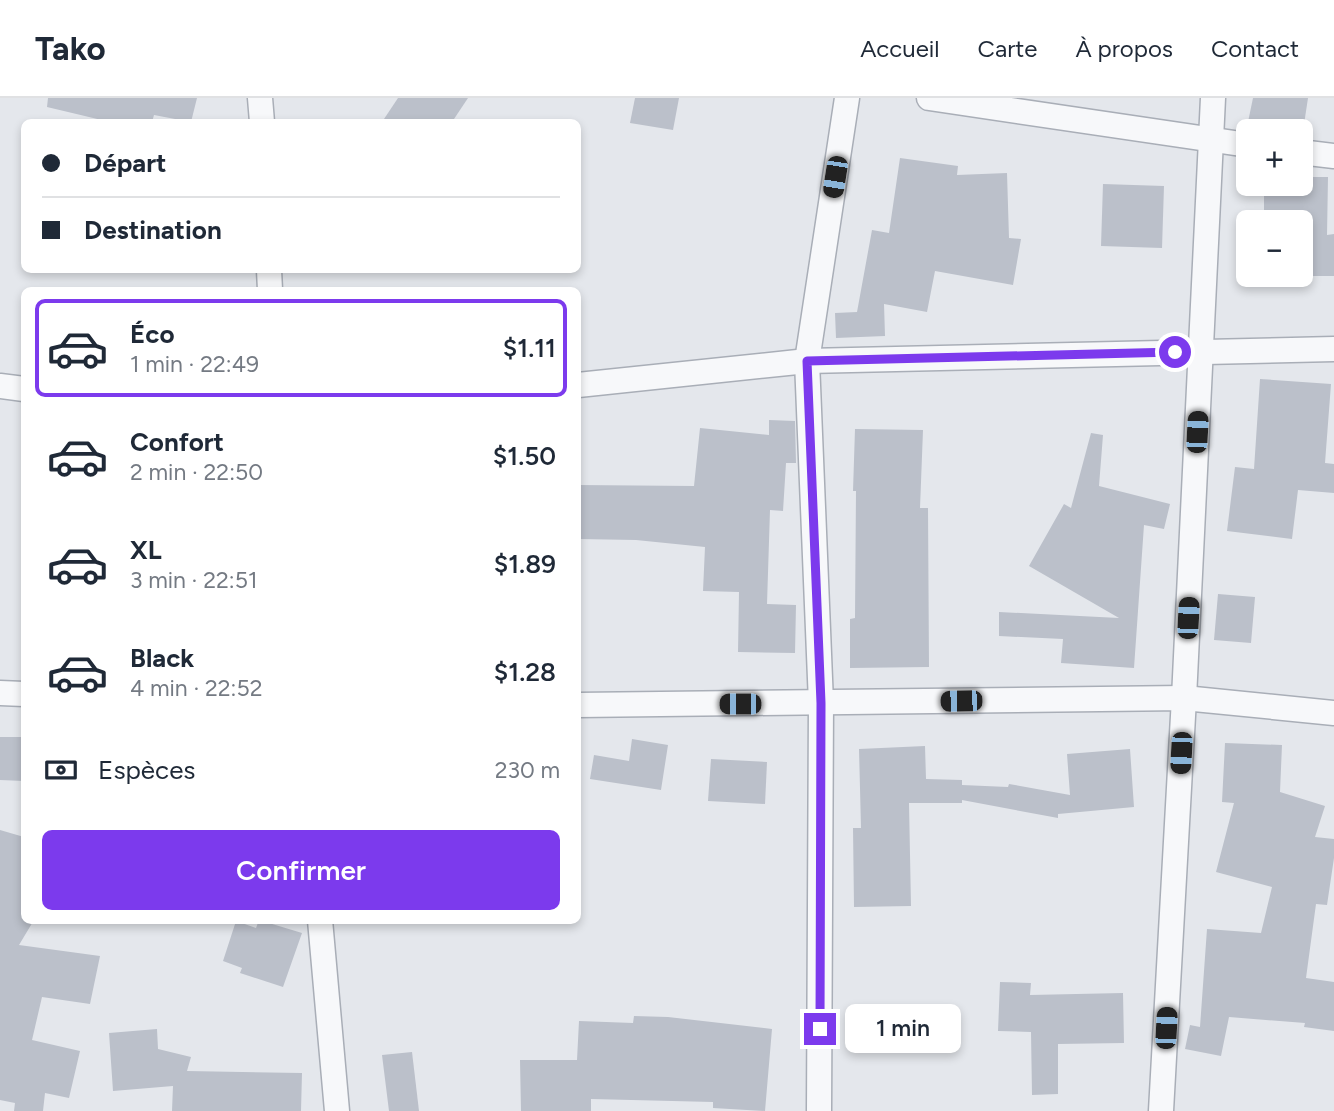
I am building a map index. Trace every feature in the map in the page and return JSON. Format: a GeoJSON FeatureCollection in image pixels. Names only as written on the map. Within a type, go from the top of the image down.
{"type":"FeatureCollection","features":[{"type":"Feature","properties":{"kind":"street"},"geometry":{"type":"LineString","coordinates":[[260,98],[262,119]]}},
{"type":"Feature","properties":{"kind":"street"},"geometry":{"type":"LineString","coordinates":[[820,1111],[821,703],[807,361],[847,98]]}},
{"type":"Feature","properties":{"kind":"street"},"geometry":{"type":"LineString","coordinates":[[929,98],[1236,143]]}},
{"type":"Feature","properties":{"kind":"street"},"geometry":{"type":"LineString","coordinates":[[1161,1111],[1213,98]]}},
{"type":"Feature","properties":{"kind":"street"},"geometry":{"type":"LineString","coordinates":[[1313,154],[1334,156]]}},
{"type":"Feature","properties":{"kind":"street"},"geometry":{"type":"LineString","coordinates":[[581,385],[807,361],[1334,349]]}},
{"type":"Feature","properties":{"kind":"street"},"geometry":{"type":"LineString","coordinates":[[0,386],[21,389]]}},
{"type":"Feature","properties":{"kind":"street"},"geometry":{"type":"LineString","coordinates":[[0,693],[21,694]]}},
{"type":"Feature","properties":{"kind":"street"},"geometry":{"type":"LineString","coordinates":[[581,705],[1184,698],[1334,713]]}},
{"type":"Feature","properties":{"kind":"street"},"geometry":{"type":"LineString","coordinates":[[320,924],[337,1111]]}},
{"type":"Feature","properties":{"kind":"building"},"geometry":{"type":"Polygon","coordinates":[[[48,98],[197,98],[192,119],[154,115],[153,119],[97,119],[47,107],[48,98]]]}},
{"type":"Feature","properties":{"kind":"building"},"geometry":{"type":"Polygon","coordinates":[[[398,98],[468,98],[454,119],[384,119],[398,98]]]}},
{"type":"Feature","properties":{"kind":"building"},"geometry":{"type":"Polygon","coordinates":[[[635,98],[679,98],[673,130],[630,123],[635,98]]]}},
{"type":"Feature","properties":{"kind":"building"},"geometry":{"type":"Polygon","coordinates":[[[1253,98],[1308,98],[1305,119],[1249,119],[1253,98]]]}},
{"type":"Feature","properties":{"kind":"building"},"geometry":{"type":"Polygon","coordinates":[[[900,158],[958,166],[957,175],[1007,173],[1009,238],[1021,239],[1013,285],[935,271],[927,312],[884,304],[885,336],[836,338],[835,313],[857,312],[872,230],[889,233],[900,158]]]}},
{"type":"Feature","properties":{"kind":"building"},"geometry":{"type":"Polygon","coordinates":[[[1313,177],[1328,177],[1327,235],[1334,234],[1334,276],[1313,276],[1313,210],[1264,210],[1264,196],[1313,196],[1313,177]]]}},
{"type":"Feature","properties":{"kind":"building"},"geometry":{"type":"Polygon","coordinates":[[[1103,184],[1164,186],[1162,248],[1101,246],[1103,184]]]}},
{"type":"Feature","properties":{"kind":"building"},"geometry":{"type":"Polygon","coordinates":[[[1260,379],[1331,384],[1325,463],[1334,464],[1334,493],[1298,490],[1292,539],[1227,531],[1235,467],[1254,469],[1260,379]]]}},
{"type":"Feature","properties":{"kind":"building"},"geometry":{"type":"Polygon","coordinates":[[[769,420],[795,421],[796,463],[786,463],[783,511],[770,510],[767,604],[796,605],[795,653],[738,652],[739,592],[703,591],[705,547],[636,540],[581,539],[581,485],[694,486],[700,428],[769,435],[769,420]]]}},
{"type":"Feature","properties":{"kind":"building"},"geometry":{"type":"Polygon","coordinates":[[[855,429],[923,430],[920,508],[928,508],[929,667],[850,668],[850,619],[855,618],[855,429]]]}},
{"type":"Feature","properties":{"kind":"building"},"geometry":{"type":"Polygon","coordinates":[[[1091,433],[1103,435],[1099,486],[1170,504],[1164,529],[1144,525],[1134,668],[1061,663],[1063,639],[999,636],[999,612],[1119,618],[1029,566],[1064,504],[1071,508],[1091,433]]]}},
{"type":"Feature","properties":{"kind":"building"},"geometry":{"type":"Polygon","coordinates":[[[1218,594],[1255,597],[1251,643],[1214,640],[1218,594]]]}},
{"type":"Feature","properties":{"kind":"building"},"geometry":{"type":"Polygon","coordinates":[[[0,737],[21,737],[21,781],[0,780],[0,737]]]}},
{"type":"Feature","properties":{"kind":"building"},"geometry":{"type":"Polygon","coordinates":[[[632,739],[668,745],[661,790],[590,779],[594,755],[629,761],[632,739]]]}},
{"type":"Feature","properties":{"kind":"building"},"geometry":{"type":"Polygon","coordinates":[[[1225,743],[1282,745],[1280,792],[1325,806],[1315,837],[1334,839],[1334,858],[1327,905],[1316,904],[1306,978],[1334,982],[1334,1031],[1304,1027],[1305,1023],[1229,1017],[1221,1056],[1185,1049],[1190,1025],[1200,1027],[1207,929],[1261,933],[1272,887],[1216,872],[1234,803],[1222,802],[1225,743]]]}},
{"type":"Feature","properties":{"kind":"building"},"geometry":{"type":"Polygon","coordinates":[[[925,746],[926,779],[962,780],[962,785],[1008,787],[1009,784],[1070,795],[1067,754],[1130,749],[1134,807],[1058,814],[1058,818],[962,800],[962,803],[909,803],[911,906],[854,907],[853,828],[861,828],[859,749],[925,746]]]}},
{"type":"Feature","properties":{"kind":"building"},"geometry":{"type":"Polygon","coordinates":[[[711,759],[767,762],[765,804],[708,801],[711,759]]]}},
{"type":"Feature","properties":{"kind":"building"},"geometry":{"type":"Polygon","coordinates":[[[0,830],[21,836],[21,924],[32,924],[19,945],[100,956],[90,1004],[42,997],[32,1040],[80,1051],[69,1098],[45,1093],[43,1111],[14,1111],[15,1103],[0,1100],[0,830]]]}},
{"type":"Feature","properties":{"kind":"building"},"geometry":{"type":"Polygon","coordinates":[[[235,924],[256,928],[258,924],[272,924],[302,933],[283,987],[240,973],[242,968],[223,961],[235,924]]]}},
{"type":"Feature","properties":{"kind":"building"},"geometry":{"type":"Polygon","coordinates":[[[1000,982],[1031,983],[1030,995],[1123,993],[1124,1043],[1058,1044],[1058,1094],[1032,1095],[1031,1032],[998,1031],[1000,982]]]}},
{"type":"Feature","properties":{"kind":"building"},"geometry":{"type":"Polygon","coordinates":[[[634,1016],[668,1017],[772,1029],[765,1111],[713,1108],[713,1102],[591,1099],[591,1111],[521,1111],[520,1060],[577,1060],[579,1021],[633,1023],[634,1016]]]}},
{"type":"Feature","properties":{"kind":"building"},"geometry":{"type":"Polygon","coordinates":[[[157,1029],[158,1049],[191,1057],[187,1071],[302,1073],[301,1111],[172,1111],[173,1086],[113,1091],[109,1033],[157,1029]]]}},
{"type":"Feature","properties":{"kind":"building"},"geometry":{"type":"Polygon","coordinates":[[[412,1052],[419,1111],[389,1111],[382,1055],[412,1052]]]}},
{"type":"Feature","properties":{"kind":"route"},"geometry":{"type":"LineString","coordinates":[[820,1029],[821,703],[807,361],[1175,352]]}}]}
